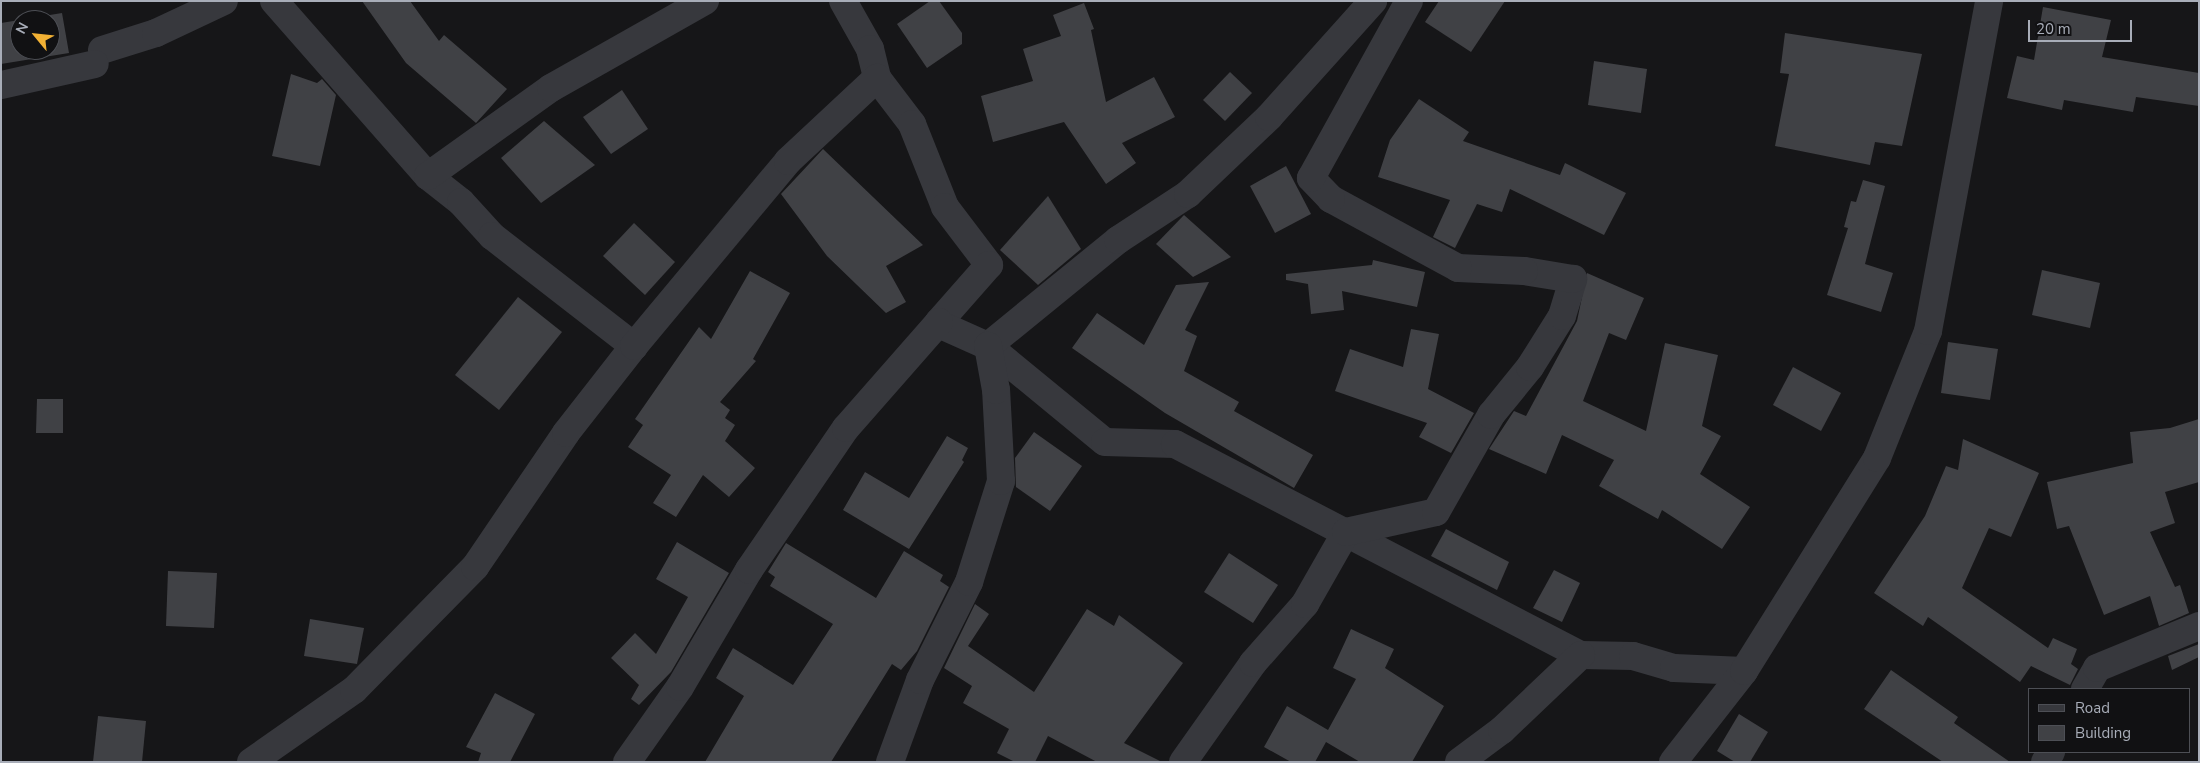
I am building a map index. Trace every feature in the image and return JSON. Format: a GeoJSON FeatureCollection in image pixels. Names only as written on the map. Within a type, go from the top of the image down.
{"type":"FeatureCollection","features":[{"type":"Feature","properties":{"kind":"street"},"geometry":{"type":"LineString","coordinates":[[1,85],[98,57],[156,33],[224,1]]}},
{"type":"Feature","properties":{"kind":"street"},"geometry":{"type":"LineString","coordinates":[[274,1],[428,176],[461,202],[492,236],[634,346]]}},
{"type":"Feature","properties":{"kind":"street"},"geometry":{"type":"LineString","coordinates":[[428,176],[551,88],[705,1]]}},
{"type":"Feature","properties":{"kind":"street"},"geometry":{"type":"LineString","coordinates":[[626,762],[680,687],[749,570],[846,428],[989,266],[945,207],[912,124],[877,78],[870,49],[842,1]]}},
{"type":"Feature","properties":{"kind":"street"},"geometry":{"type":"LineString","coordinates":[[988,346],[1118,240],[1188,194],[1269,117],[1373,1]]}},
{"type":"Feature","properties":{"kind":"street"},"geometry":{"type":"LineString","coordinates":[[1183,762],[1253,663],[1305,604],[1346,532],[1436,512],[1491,415],[1530,367],[1562,316],[1574,278],[1524,271],[1458,268],[1332,199],[1311,178],[1409,1]]}},
{"type":"Feature","properties":{"kind":"street"},"geometry":{"type":"LineString","coordinates":[[1673,762],[1744,671],[1877,458],[1928,331],[1989,1]]}},
{"type":"Feature","properties":{"kind":"street"},"geometry":{"type":"LineString","coordinates":[[250,762],[354,690],[475,567],[566,433],[634,346],[788,161],[877,78]]}},
{"type":"Feature","properties":{"kind":"street"},"geometry":{"type":"LineString","coordinates":[[939,322],[988,346],[1105,442],[1175,444],[1581,655],[1633,656],[1674,668],[1744,671]]}},
{"type":"Feature","properties":{"kind":"street"},"geometry":{"type":"LineString","coordinates":[[890,762],[920,680],[969,582],[1001,481],[996,390],[988,346]]}},
{"type":"Feature","properties":{"kind":"street"},"geometry":{"type":"LineString","coordinates":[[2086,688],[2097,668],[2199,626]]}},
{"type":"Feature","properties":{"kind":"street"},"geometry":{"type":"LineString","coordinates":[[1459,762],[1502,730],[1581,655]]}},
{"type":"Feature","properties":{"kind":"building"},"geometry":{"type":"Polygon","coordinates":[[[362,1],[410,1],[439,41],[444,35],[507,89],[476,123],[406,63],[362,1]]]}},
{"type":"Feature","properties":{"kind":"building"},"geometry":{"type":"Polygon","coordinates":[[[930,1],[939,1],[962,33],[962,44],[927,68],[897,24],[930,1]]]}},
{"type":"Feature","properties":{"kind":"building"},"geometry":{"type":"Polygon","coordinates":[[[1439,1],[1505,1],[1471,52],[1425,22],[1439,1]]]}},
{"type":"Feature","properties":{"kind":"building"},"geometry":{"type":"Polygon","coordinates":[[[1084,3],[1094,29],[1091,30],[1106,102],[1154,77],[1175,117],[1122,143],[1136,163],[1106,184],[1064,122],[993,142],[981,96],[1033,81],[1023,49],[1061,36],[1053,15],[1084,3]]]}},
{"type":"Feature","properties":{"kind":"building"},"geometry":{"type":"Polygon","coordinates":[[[2043,7],[2111,20],[2102,57],[2199,73],[2199,106],[2136,97],[2133,112],[2064,100],[2062,110],[2007,98],[2017,56],[2034,60],[2043,7]]]}},
{"type":"Feature","properties":{"kind":"building"},"geometry":{"type":"Polygon","coordinates":[[[60,13],[62,13],[69,53],[60,54],[60,13]]]}},
{"type":"Feature","properties":{"kind":"building"},"geometry":{"type":"Polygon","coordinates":[[[10,22],[10,60],[26,60],[1,64],[1,23],[10,22]]]}},
{"type":"Feature","properties":{"kind":"building"},"geometry":{"type":"Polygon","coordinates":[[[1785,33],[1922,54],[1902,146],[1875,142],[1870,165],[1775,146],[1789,74],[1780,73],[1785,33]]]}},
{"type":"Feature","properties":{"kind":"building"},"geometry":{"type":"Polygon","coordinates":[[[1594,61],[1647,69],[1641,113],[1588,105],[1594,61]]]}},
{"type":"Feature","properties":{"kind":"building"},"geometry":{"type":"Polygon","coordinates":[[[1230,72],[1252,93],[1225,121],[1203,100],[1230,72]]]}},
{"type":"Feature","properties":{"kind":"building"},"geometry":{"type":"Polygon","coordinates":[[[291,74],[317,83],[322,79],[336,95],[320,166],[272,156],[291,74]]]}},
{"type":"Feature","properties":{"kind":"building"},"geometry":{"type":"Polygon","coordinates":[[[622,90],[648,129],[611,154],[583,117],[622,90]]]}},
{"type":"Feature","properties":{"kind":"building"},"geometry":{"type":"Polygon","coordinates":[[[1419,99],[1469,132],[1463,141],[1560,175],[1565,163],[1626,193],[1604,235],[1510,189],[1502,212],[1477,204],[1455,248],[1433,237],[1450,200],[1378,177],[1390,140],[1419,99]]]}},
{"type":"Feature","properties":{"kind":"building"},"geometry":{"type":"Polygon","coordinates":[[[544,121],[595,165],[541,203],[501,158],[544,121]]]}},
{"type":"Feature","properties":{"kind":"building"},"geometry":{"type":"Polygon","coordinates":[[[823,149],[923,245],[886,266],[906,302],[886,313],[827,256],[781,194],[823,149]]]}},
{"type":"Feature","properties":{"kind":"building"},"geometry":{"type":"Polygon","coordinates":[[[1286,166],[1311,214],[1275,233],[1250,186],[1286,166]]]}},
{"type":"Feature","properties":{"kind":"building"},"geometry":{"type":"Polygon","coordinates":[[[1863,180],[1885,186],[1865,264],[1893,273],[1881,312],[1827,295],[1848,228],[1844,227],[1851,201],[1856,202],[1863,180]]]}},
{"type":"Feature","properties":{"kind":"building"},"geometry":{"type":"Polygon","coordinates":[[[1048,196],[1081,249],[1038,285],[1000,250],[1048,196]]]}},
{"type":"Feature","properties":{"kind":"building"},"geometry":{"type":"Polygon","coordinates":[[[1184,215],[1231,257],[1193,277],[1156,244],[1184,215]]]}},
{"type":"Feature","properties":{"kind":"building"},"geometry":{"type":"Polygon","coordinates":[[[634,223],[675,262],[645,295],[603,256],[634,223]]]}},
{"type":"Feature","properties":{"kind":"building"},"geometry":{"type":"Polygon","coordinates":[[[1373,260],[1425,272],[1417,307],[1342,291],[1344,310],[1311,314],[1308,284],[1286,280],[1286,274],[1372,265],[1373,260]]]}},
{"type":"Feature","properties":{"kind":"building"},"geometry":{"type":"Polygon","coordinates":[[[2042,270],[2100,283],[2090,328],[2032,315],[2042,270]]]}},
{"type":"Feature","properties":{"kind":"building"},"geometry":{"type":"Polygon","coordinates":[[[750,271],[790,293],[753,359],[756,361],[720,402],[730,410],[725,418],[735,425],[725,441],[755,468],[729,497],[703,475],[676,517],[653,503],[671,475],[628,447],[643,425],[635,419],[699,327],[711,339],[750,271]]]}},
{"type":"Feature","properties":{"kind":"building"},"geometry":{"type":"Polygon","coordinates":[[[1587,273],[1644,298],[1626,340],[1609,333],[1583,401],[1646,431],[1665,343],[1718,355],[1702,426],[1721,436],[1700,474],[1750,507],[1722,549],[1662,510],[1658,519],[1599,486],[1614,460],[1562,435],[1546,474],[1489,449],[1514,411],[1526,416],[1577,321],[1587,273]]]}},
{"type":"Feature","properties":{"kind":"building"},"geometry":{"type":"Polygon","coordinates":[[[1209,282],[1185,330],[1197,336],[1184,371],[1239,402],[1234,411],[1313,455],[1294,488],[1165,413],[1072,348],[1097,313],[1144,345],[1176,285],[1209,282]]]}},
{"type":"Feature","properties":{"kind":"building"},"geometry":{"type":"Polygon","coordinates":[[[518,297],[562,332],[499,410],[455,375],[518,297]]]}},
{"type":"Feature","properties":{"kind":"building"},"geometry":{"type":"Polygon","coordinates":[[[1411,329],[1439,334],[1428,389],[1474,413],[1451,453],[1419,437],[1427,423],[1335,391],[1350,349],[1403,367],[1411,329]]]}},
{"type":"Feature","properties":{"kind":"building"},"geometry":{"type":"Polygon","coordinates":[[[1948,342],[1998,349],[1990,400],[1941,393],[1948,342]]]}},
{"type":"Feature","properties":{"kind":"building"},"geometry":{"type":"Polygon","coordinates":[[[1793,367],[1841,393],[1821,431],[1773,405],[1793,367]]]}},
{"type":"Feature","properties":{"kind":"building"},"geometry":{"type":"Polygon","coordinates":[[[37,399],[63,399],[63,433],[36,433],[37,399]]]}},
{"type":"Feature","properties":{"kind":"building"},"geometry":{"type":"Polygon","coordinates":[[[2199,419],[2199,482],[2165,492],[2175,523],[2150,532],[2175,587],[2180,585],[2189,613],[2159,626],[2150,596],[2104,615],[2069,526],[2057,529],[2047,482],[2133,463],[2130,432],[2170,428],[2199,419]]]}},
{"type":"Feature","properties":{"kind":"building"},"geometry":{"type":"Polygon","coordinates":[[[1034,432],[1082,466],[1050,511],[1016,487],[1015,458],[1034,432]]]}},
{"type":"Feature","properties":{"kind":"building"},"geometry":{"type":"Polygon","coordinates":[[[947,436],[968,448],[962,460],[964,462],[909,549],[843,510],[865,472],[909,498],[947,436]]]}},
{"type":"Feature","properties":{"kind":"building"},"geometry":{"type":"Polygon","coordinates":[[[1963,439],[2039,473],[2011,537],[1989,528],[1962,588],[2048,648],[2053,638],[2077,649],[2071,664],[2078,669],[2070,685],[2031,666],[2020,682],[1928,617],[1923,626],[1874,593],[1925,516],[1946,466],[1958,470],[1963,439]]]}},
{"type":"Feature","properties":{"kind":"building"},"geometry":{"type":"Polygon","coordinates":[[[1446,529],[1509,562],[1497,590],[1431,556],[1446,529]]]}},
{"type":"Feature","properties":{"kind":"building"},"geometry":{"type":"Polygon","coordinates":[[[677,542],[729,573],[671,672],[639,705],[631,699],[639,685],[611,658],[635,633],[656,654],[688,597],[656,579],[677,542]]]}},
{"type":"Feature","properties":{"kind":"building"},"geometry":{"type":"Polygon","coordinates":[[[786,543],[876,598],[904,551],[943,575],[940,581],[949,587],[917,651],[901,670],[892,664],[831,762],[705,762],[744,696],[716,678],[733,648],[793,685],[833,624],[770,586],[775,577],[768,572],[786,543]]]}},
{"type":"Feature","properties":{"kind":"building"},"geometry":{"type":"Polygon","coordinates":[[[1229,553],[1278,585],[1253,623],[1204,592],[1229,553]]]}},
{"type":"Feature","properties":{"kind":"building"},"geometry":{"type":"Polygon","coordinates":[[[1554,570],[1580,583],[1562,622],[1533,608],[1554,570]]]}},
{"type":"Feature","properties":{"kind":"building"},"geometry":{"type":"Polygon","coordinates":[[[168,571],[217,573],[214,628],[166,626],[168,571]]]}},
{"type":"Feature","properties":{"kind":"building"},"geometry":{"type":"Polygon","coordinates":[[[975,604],[989,614],[968,646],[1034,692],[1087,609],[1114,626],[1119,615],[1183,663],[1124,743],[1162,762],[1097,762],[1048,736],[1035,762],[1015,762],[997,753],[1009,729],[963,703],[972,686],[944,668],[975,604]]]}},
{"type":"Feature","properties":{"kind":"building"},"geometry":{"type":"Polygon","coordinates":[[[310,619],[364,628],[357,664],[304,656],[310,619]]]}},
{"type":"Feature","properties":{"kind":"building"},"geometry":{"type":"Polygon","coordinates":[[[1351,629],[1394,649],[1385,668],[1444,706],[1412,762],[1360,762],[1326,742],[1315,762],[1291,762],[1264,747],[1287,706],[1328,730],[1356,679],[1333,668],[1351,629]]]}},
{"type":"Feature","properties":{"kind":"building"},"geometry":{"type":"Polygon","coordinates":[[[2199,644],[2199,657],[2172,670],[2168,656],[2199,644]]]}},
{"type":"Feature","properties":{"kind":"building"},"geometry":{"type":"Polygon","coordinates":[[[1891,670],[1958,717],[1954,723],[2010,762],[1943,762],[1864,709],[1891,670]]]}},
{"type":"Feature","properties":{"kind":"building"},"geometry":{"type":"Polygon","coordinates":[[[495,693],[535,714],[510,762],[478,762],[481,753],[466,747],[495,693]]]}},
{"type":"Feature","properties":{"kind":"building"},"geometry":{"type":"Polygon","coordinates":[[[1739,714],[1768,732],[1750,762],[1735,762],[1717,751],[1739,714]]]}},
{"type":"Feature","properties":{"kind":"building"},"geometry":{"type":"Polygon","coordinates":[[[98,716],[146,721],[142,762],[93,762],[98,716]]]}}]}
